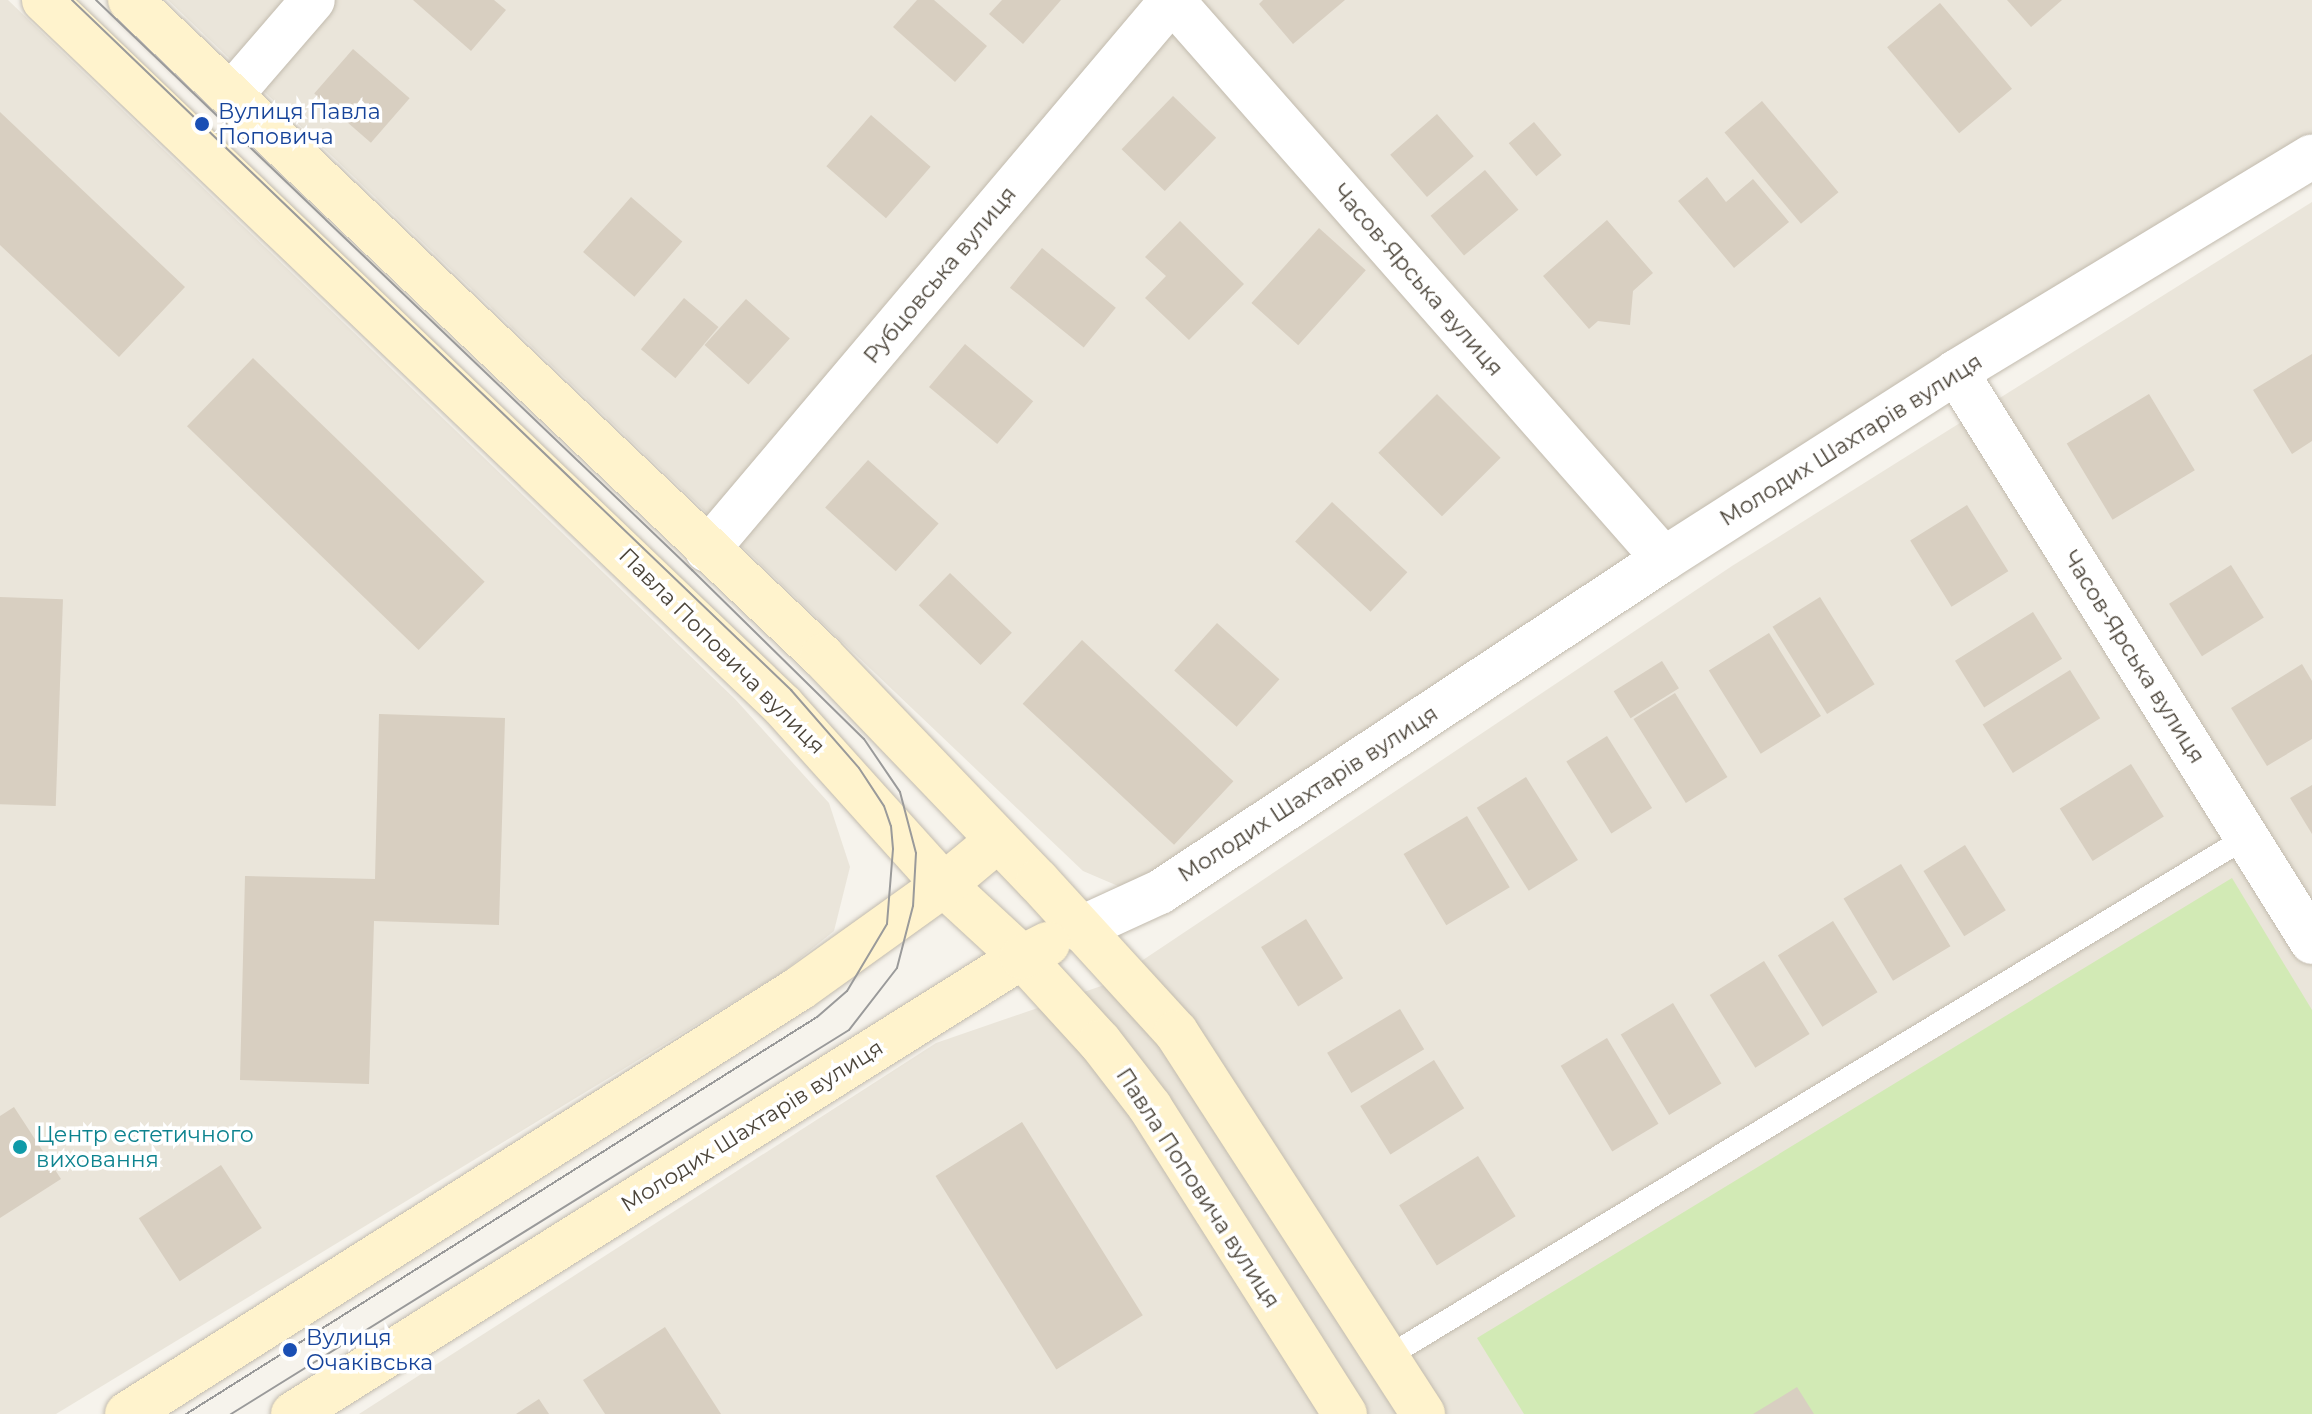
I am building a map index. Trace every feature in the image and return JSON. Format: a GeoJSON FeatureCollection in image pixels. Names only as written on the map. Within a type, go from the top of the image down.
{"type":"FeatureCollection","features":[{"type":"Feature","properties":{"kind":"main road","name":"Павла Поповича вулиця"},"geometry":{"type":"LineString","coordinates":[[44,0],[783,706],[944,885],[1022,957],[1100,1042],[1150,1107],[1345,1414]]}},
{"type":"Feature","properties":{"kind":"main road"},"geometry":{"type":"LineString","coordinates":[[130,0],[822,656],[1176,1032],[1423,1414]]}},
{"type":"Feature","properties":{"kind":"main road"},"geometry":{"type":"LineString","coordinates":[[127,1414],[800,988],[944,885],[998,840]]}},
{"type":"Feature","properties":{"kind":"main road","name":"Молодих Шахтарів вулиця"},"geometry":{"type":"LineString","coordinates":[[293,1414],[1022,957],[1079,929]]}},
{"type":"Feature","properties":{"kind":"street"},"geometry":{"type":"LineString","coordinates":[[231,95],[313,0]]}},
{"type":"Feature","properties":{"kind":"street","name":"Рубцовська вулиця"},"geometry":{"type":"LineString","coordinates":[[707,550],[1172,0]]}},
{"type":"Feature","properties":{"kind":"street","name":"Часов-Ярська вулиця"},"geometry":{"type":"LineString","coordinates":[[1172,0],[1664,559]]}},
{"type":"Feature","properties":{"kind":"street","name":"Молодих Шахтарів вулиця"},"geometry":{"type":"LineString","coordinates":[[1079,929],[1160,892],[1664,559],[1956,372],[2312,156]]}},
{"type":"Feature","properties":{"kind":"street","name":"Часов-Ярська вулиця"},"geometry":{"type":"LineString","coordinates":[[1956,372],[2312,942]]}},
{"type":"Feature","properties":{"kind":"lane"},"geometry":{"type":"LineString","coordinates":[[1387,1357],[2247,837]]}},
{"type":"Feature","properties":{"kind":"shaded area"},"geometry":{"type":"Polygon","coordinates":[[[0,0],[8,0],[735,699],[829,803],[850,867],[834,931],[783,972],[56,1414],[0,1414],[0,0]]]}},
{"type":"Feature","properties":{"kind":"shaded area"},"geometry":{"type":"Polygon","coordinates":[[[168,0],[2312,0],[2312,144],[1125,889],[1083,871],[168,0]]]}},
{"type":"Feature","properties":{"kind":"shaded area"},"geometry":{"type":"Polygon","coordinates":[[[2312,202],[2312,1414],[359,1414],[936,1043],[1107,984],[1732,566],[2312,202]]]}},
{"type":"Feature","properties":{"kind":"green space"},"geometry":{"type":"Polygon","coordinates":[[[2232,878],[2312,1010],[2312,1414],[1524,1414],[1477,1338],[2232,878]]]}},
{"type":"Feature","properties":{"kind":"building"},"geometry":{"type":"Polygon","coordinates":[[[413,0],[494,0],[506,10],[471,51],[413,0]]]}},
{"type":"Feature","properties":{"kind":"building"},"geometry":{"type":"Polygon","coordinates":[[[917,0],[934,0],[987,46],[955,82],[893,27],[917,0]]]}},
{"type":"Feature","properties":{"kind":"building"},"geometry":{"type":"Polygon","coordinates":[[[1002,0],[1061,0],[1023,44],[989,14],[1002,0]]]}},
{"type":"Feature","properties":{"kind":"building"},"geometry":{"type":"Polygon","coordinates":[[[1263,0],[1345,0],[1293,44],[1259,4],[1263,0]]]}},
{"type":"Feature","properties":{"kind":"building"},"geometry":{"type":"Polygon","coordinates":[[[2007,0],[2062,0],[2031,27],[2007,0]]]}},
{"type":"Feature","properties":{"kind":"building"},"geometry":{"type":"Polygon","coordinates":[[[1940,3],[2012,89],[1959,133],[1887,47],[1940,3]]]}},
{"type":"Feature","properties":{"kind":"building"},"geometry":{"type":"Polygon","coordinates":[[[353,49],[410,98],[371,143],[314,94],[353,49]]]}},
{"type":"Feature","properties":{"kind":"building"},"geometry":{"type":"Polygon","coordinates":[[[1173,96],[1216,138],[1165,191],[1122,149],[1173,96]]]}},
{"type":"Feature","properties":{"kind":"building"},"geometry":{"type":"Polygon","coordinates":[[[1762,101],[1838,192],[1801,224],[1724,132],[1762,101]]]}},
{"type":"Feature","properties":{"kind":"building"},"geometry":{"type":"Polygon","coordinates":[[[0,112],[185,287],[119,357],[0,245],[0,112]]]}},
{"type":"Feature","properties":{"kind":"building"},"geometry":{"type":"Polygon","coordinates":[[[1437,114],[1474,156],[1427,197],[1390,155],[1437,114]]]}},
{"type":"Feature","properties":{"kind":"building"},"geometry":{"type":"Polygon","coordinates":[[[871,115],[931,167],[886,218],[826,166],[871,115]]]}},
{"type":"Feature","properties":{"kind":"building"},"geometry":{"type":"Polygon","coordinates":[[[1534,122],[1562,155],[1536,176],[1509,143],[1534,122]]]}},
{"type":"Feature","properties":{"kind":"building"},"geometry":{"type":"Polygon","coordinates":[[[1485,170],[1518,210],[1464,255],[1431,216],[1485,170]]]}},
{"type":"Feature","properties":{"kind":"building"},"geometry":{"type":"Polygon","coordinates":[[[1707,177],[1726,202],[1753,179],[1789,222],[1734,268],[1678,201],[1707,177]]]}},
{"type":"Feature","properties":{"kind":"building"},"geometry":{"type":"Polygon","coordinates":[[[631,197],[682,242],[634,297],[583,252],[631,197]]]}},
{"type":"Feature","properties":{"kind":"building"},"geometry":{"type":"Polygon","coordinates":[[[1607,220],[1653,273],[1633,291],[1630,325],[1598,321],[1589,329],[1543,276],[1607,220]]]}},
{"type":"Feature","properties":{"kind":"building"},"geometry":{"type":"Polygon","coordinates":[[[1180,221],[1244,284],[1189,340],[1145,298],[1166,276],[1145,257],[1180,221]]]}},
{"type":"Feature","properties":{"kind":"building"},"geometry":{"type":"Polygon","coordinates":[[[1319,228],[1366,270],[1298,345],[1251,303],[1319,228]]]}},
{"type":"Feature","properties":{"kind":"building"},"geometry":{"type":"Polygon","coordinates":[[[1042,248],[1116,308],[1084,347],[1010,288],[1042,248]]]}},
{"type":"Feature","properties":{"kind":"building"},"geometry":{"type":"Polygon","coordinates":[[[684,298],[718,327],[675,378],[641,349],[684,298]]]}},
{"type":"Feature","properties":{"kind":"building"},"geometry":{"type":"Polygon","coordinates":[[[746,299],[790,338],[748,385],[705,345],[746,299]]]}},
{"type":"Feature","properties":{"kind":"building"},"geometry":{"type":"Polygon","coordinates":[[[965,344],[1033,401],[997,444],[929,387],[965,344]]]}},
{"type":"Feature","properties":{"kind":"building"},"geometry":{"type":"Polygon","coordinates":[[[2312,354],[2312,441],[2292,454],[2253,390],[2312,354]]]}},
{"type":"Feature","properties":{"kind":"building"},"geometry":{"type":"Polygon","coordinates":[[[253,358],[485,582],[419,650],[187,426],[253,358]]]}},
{"type":"Feature","properties":{"kind":"building"},"geometry":{"type":"Polygon","coordinates":[[[1437,394],[1501,458],[1442,516],[1378,453],[1437,394]]]}},
{"type":"Feature","properties":{"kind":"building"},"geometry":{"type":"Polygon","coordinates":[[[2149,394],[2195,470],[2113,520],[2067,443],[2149,394]]]}},
{"type":"Feature","properties":{"kind":"building"},"geometry":{"type":"Polygon","coordinates":[[[868,460],[939,524],[896,571],[825,508],[868,460]]]}},
{"type":"Feature","properties":{"kind":"building"},"geometry":{"type":"Polygon","coordinates":[[[1332,502],[1407,572],[1371,612],[1295,541],[1332,502]]]}},
{"type":"Feature","properties":{"kind":"building"},"geometry":{"type":"Polygon","coordinates":[[[1967,505],[2008,571],[1952,607],[1910,541],[1967,505]]]}},
{"type":"Feature","properties":{"kind":"building"},"geometry":{"type":"Polygon","coordinates":[[[2231,565],[2264,618],[2202,656],[2169,604],[2231,565]]]}},
{"type":"Feature","properties":{"kind":"building"},"geometry":{"type":"Polygon","coordinates":[[[950,573],[1012,633],[981,665],[919,605],[950,573]]]}},
{"type":"Feature","properties":{"kind":"building"},"geometry":{"type":"Polygon","coordinates":[[[0,597],[63,599],[56,806],[0,804],[0,597]]]}},
{"type":"Feature","properties":{"kind":"building"},"geometry":{"type":"Polygon","coordinates":[[[1820,597],[1875,684],[1827,714],[1773,627],[1820,597]]]}},
{"type":"Feature","properties":{"kind":"building"},"geometry":{"type":"Polygon","coordinates":[[[2033,612],[2062,659],[1984,707],[1955,661],[2033,612]]]}},
{"type":"Feature","properties":{"kind":"building"},"geometry":{"type":"Polygon","coordinates":[[[1217,623],[1279,679],[1237,727],[1174,671],[1217,623]]]}},
{"type":"Feature","properties":{"kind":"building"},"geometry":{"type":"Polygon","coordinates":[[[1769,633],[1821,716],[1761,754],[1709,671],[1769,633]]]}},
{"type":"Feature","properties":{"kind":"building"},"geometry":{"type":"Polygon","coordinates":[[[1082,640],[1233,781],[1174,845],[1023,704],[1082,640]]]}},
{"type":"Feature","properties":{"kind":"building"},"geometry":{"type":"Polygon","coordinates":[[[1662,661],[1679,688],[1631,718],[1614,691],[1662,661]]]}},
{"type":"Feature","properties":{"kind":"building"},"geometry":{"type":"Polygon","coordinates":[[[2302,664],[2312,681],[2312,739],[2267,766],[2231,708],[2302,664]]]}},
{"type":"Feature","properties":{"kind":"building"},"geometry":{"type":"Polygon","coordinates":[[[2070,670],[2100,718],[2013,773],[1983,725],[2070,670]]]}},
{"type":"Feature","properties":{"kind":"building"},"geometry":{"type":"Polygon","coordinates":[[[1675,693],[1727,777],[1686,803],[1633,719],[1675,693]]]}},
{"type":"Feature","properties":{"kind":"building"},"geometry":{"type":"Polygon","coordinates":[[[379,714],[505,718],[499,925],[374,921],[369,1084],[240,1080],[245,876],[375,879],[379,714]]]}},
{"type":"Feature","properties":{"kind":"building"},"geometry":{"type":"Polygon","coordinates":[[[1607,736],[1652,808],[1611,834],[1566,761],[1607,736]]]}},
{"type":"Feature","properties":{"kind":"building"},"geometry":{"type":"Polygon","coordinates":[[[2131,764],[2164,817],[2093,861],[2060,809],[2131,764]]]}},
{"type":"Feature","properties":{"kind":"building"},"geometry":{"type":"Polygon","coordinates":[[[1526,777],[1578,860],[1529,891],[1477,808],[1526,777]]]}},
{"type":"Feature","properties":{"kind":"building"},"geometry":{"type":"Polygon","coordinates":[[[2312,785],[2312,834],[2290,798],[2312,785]]]}},
{"type":"Feature","properties":{"kind":"building"},"geometry":{"type":"Polygon","coordinates":[[[1467,816],[1510,887],[1446,925],[1404,854],[1467,816]]]}},
{"type":"Feature","properties":{"kind":"building"},"geometry":{"type":"Polygon","coordinates":[[[1965,845],[2006,910],[1964,936],[1923,871],[1965,845]]]}},
{"type":"Feature","properties":{"kind":"building"},"geometry":{"type":"Polygon","coordinates":[[[1901,864],[1950,946],[1893,981],[1844,899],[1901,864]]]}},
{"type":"Feature","properties":{"kind":"building"},"geometry":{"type":"Polygon","coordinates":[[[1306,919],[1343,978],[1298,1006],[1261,947],[1306,919]]]}},
{"type":"Feature","properties":{"kind":"building"},"geometry":{"type":"Polygon","coordinates":[[[1833,921],[1878,992],[1822,1027],[1778,955],[1833,921]]]}},
{"type":"Feature","properties":{"kind":"building"},"geometry":{"type":"Polygon","coordinates":[[[1764,961],[1810,1034],[1755,1068],[1710,995],[1764,961]]]}},
{"type":"Feature","properties":{"kind":"building"},"geometry":{"type":"Polygon","coordinates":[[[1673,1003],[1721,1084],[1669,1115],[1621,1034],[1673,1003]]]}},
{"type":"Feature","properties":{"kind":"building"},"geometry":{"type":"Polygon","coordinates":[[[1400,1009],[1424,1049],[1351,1093],[1327,1053],[1400,1009]]]}},
{"type":"Feature","properties":{"kind":"building"},"geometry":{"type":"Polygon","coordinates":[[[1607,1038],[1659,1124],[1612,1152],[1561,1066],[1607,1038]]]}},
{"type":"Feature","properties":{"kind":"building"},"geometry":{"type":"Polygon","coordinates":[[[1434,1060],[1464,1108],[1390,1154],[1360,1106],[1434,1060]]]}},
{"type":"Feature","properties":{"kind":"building","name":"Центр естетичного виховання"},"geometry":{"type":"Polygon","coordinates":[[[14,1107],[61,1179],[0,1218],[0,1116],[14,1107]]]}},
{"type":"Feature","properties":{"kind":"building"},"geometry":{"type":"Polygon","coordinates":[[[1022,1122],[1143,1315],[1056,1369],[935,1176],[1022,1122]]]}},
{"type":"Feature","properties":{"kind":"building"},"geometry":{"type":"Polygon","coordinates":[[[1478,1156],[1516,1216],[1437,1265],[1399,1205],[1478,1156]]]}},
{"type":"Feature","properties":{"kind":"building"},"geometry":{"type":"Polygon","coordinates":[[[221,1165],[262,1228],[180,1281],[139,1218],[221,1165]]]}},
{"type":"Feature","properties":{"kind":"building"},"geometry":{"type":"Polygon","coordinates":[[[665,1327],[721,1414],[605,1414],[583,1380],[665,1327]]]}},
{"type":"Feature","properties":{"kind":"building"},"geometry":{"type":"Polygon","coordinates":[[[1797,1387],[1814,1414],[1753,1414],[1797,1387]]]}},
{"type":"Feature","properties":{"kind":"building"},"geometry":{"type":"Polygon","coordinates":[[[539,1399],[549,1414],[516,1414],[539,1399]]]}},
{"type":"Feature","properties":{"kind":"tram line"},"geometry":{"type":"LineString","coordinates":[[72,0],[791,690],[859,768],[884,806],[891,826],[893,849],[887,924],[847,991],[817,1017],[186,1414]]}},
{"type":"Feature","properties":{"kind":"tram line"},"geometry":{"type":"LineString","coordinates":[[96,0],[692,570],[864,739],[900,792],[916,853],[913,906],[897,968],[849,1030],[231,1414]]}},
{"type":"Feature","properties":{"kind":"place","name":"Вулиця Павла Поповича"},"geometry":{"type":"Point","coordinates":[202,124]}},
{"type":"Feature","properties":{"kind":"place","name":"Центр естетичного виховання"},"geometry":{"type":"Point","coordinates":[20,1147]}},
{"type":"Feature","properties":{"kind":"place","name":"Вулиця Очаківська"},"geometry":{"type":"Point","coordinates":[290,1350]}}]}
